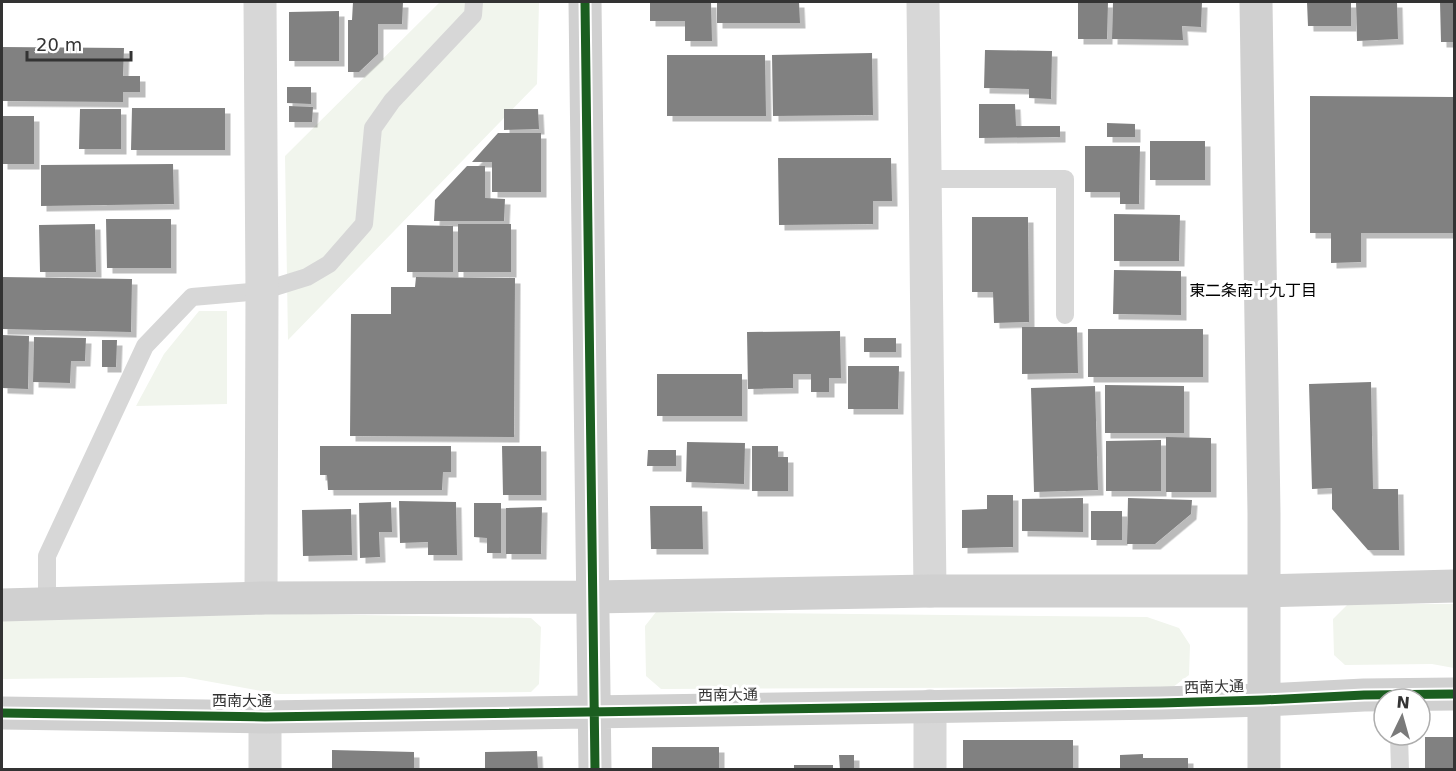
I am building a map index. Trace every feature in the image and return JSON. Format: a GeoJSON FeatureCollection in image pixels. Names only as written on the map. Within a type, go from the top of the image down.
{"type":"FeatureCollection","features":[{"type":"Feature","properties":{"kind":"street"},"geometry":{"type":"LineString","coordinates":[[260,2],[261,598]]}},
{"type":"Feature","properties":{"kind":"street"},"geometry":{"type":"LineString","coordinates":[[585,2],[595,770]]}},
{"type":"Feature","properties":{"kind":"street"},"geometry":{"type":"LineString","coordinates":[[923,2],[930,591]]}},
{"type":"Feature","properties":{"kind":"street"},"geometry":{"type":"LineString","coordinates":[[1256,2],[1264,514],[1264,770]]}},
{"type":"Feature","properties":{"kind":"street"},"geometry":{"type":"LineString","coordinates":[[2,604],[261,598],[592,597],[930,591],[1264,591],[1455,586]]}},
{"type":"Feature","properties":{"kind":"street","name":"西南大通"},"geometry":{"type":"LineString","coordinates":[[1432,695],[1455,694]]}},
{"type":"Feature","properties":{"kind":"street","name":"西南大通"},"geometry":{"type":"LineString","coordinates":[[2,713],[265,717],[1161,703],[1372,695]]}},
{"type":"Feature","properties":{"kind":"street"},"geometry":{"type":"LineString","coordinates":[[930,706],[930,770]]}},
{"type":"Feature","properties":{"kind":"street"},"geometry":{"type":"LineString","coordinates":[[265,717],[266,770]]}},
{"type":"Feature","properties":{"kind":"lane"},"geometry":{"type":"LineString","coordinates":[[47,603],[47,556],[146,346],[192,297],[262,291],[307,278],[329,264],[364,224],[373,128],[392,101],[473,15],[474,2]]}},
{"type":"Feature","properties":{"kind":"lane"},"geometry":{"type":"LineString","coordinates":[[925,179],[1065,179],[1065,315]]}},
{"type":"Feature","properties":{"kind":"lane"},"geometry":{"type":"LineString","coordinates":[[1399,747],[1400,770]]}},
{"type":"Feature","properties":{"kind":"shaded area"},"geometry":{"type":"Polygon","coordinates":[[[440,2],[539,2],[537,84],[288,340],[285,156],[440,2]]]}},
{"type":"Feature","properties":{"kind":"shaded area"},"geometry":{"type":"Polygon","coordinates":[[[199,311],[227,311],[227,404],[136,406],[164,354],[199,311]]]}},
{"type":"Feature","properties":{"kind":"shaded area"},"geometry":{"type":"Polygon","coordinates":[[[1348,604],[1454,604],[1454,668],[1432,664],[1345,665],[1334,655],[1333,619],[1348,604]]]}},
{"type":"Feature","properties":{"kind":"shaded area"},"geometry":{"type":"Polygon","coordinates":[[[656,612],[1147,617],[1179,628],[1190,645],[1189,675],[1173,687],[661,689],[646,676],[645,626],[656,612]]]}},
{"type":"Feature","properties":{"kind":"shaded area"},"geometry":{"type":"Polygon","coordinates":[[[251,613],[531,618],[541,627],[539,684],[531,692],[278,694],[184,677],[2,679],[2,620],[251,613]]]}},
{"type":"Feature","properties":{"kind":"building"},"geometry":{"type":"Polygon","coordinates":[[[353,2],[403,2],[402,24],[378,24],[378,54],[359,72],[348,72],[348,20],[352,20],[353,2]]]}},
{"type":"Feature","properties":{"kind":"building"},"geometry":{"type":"Polygon","coordinates":[[[650,2],[711,2],[712,41],[685,41],[685,21],[650,21],[650,2]]]}},
{"type":"Feature","properties":{"kind":"building"},"geometry":{"type":"Polygon","coordinates":[[[717,2],[799,2],[800,23],[717,23],[717,2]]]}},
{"type":"Feature","properties":{"kind":"building"},"geometry":{"type":"Polygon","coordinates":[[[1078,2],[1108,2],[1107,39],[1078,39],[1078,2]]]}},
{"type":"Feature","properties":{"kind":"building"},"geometry":{"type":"Polygon","coordinates":[[[1113,2],[1202,2],[1201,27],[1182,26],[1183,40],[1112,39],[1113,2]]]}},
{"type":"Feature","properties":{"kind":"building"},"geometry":{"type":"Polygon","coordinates":[[[1307,2],[1351,2],[1351,26],[1308,26],[1307,2]]]}},
{"type":"Feature","properties":{"kind":"building"},"geometry":{"type":"Polygon","coordinates":[[[1356,2],[1397,2],[1398,39],[1357,41],[1356,2]]]}},
{"type":"Feature","properties":{"kind":"building"},"geometry":{"type":"Polygon","coordinates":[[[1440,2],[1454,2],[1454,42],[1441,42],[1440,2]]]}},
{"type":"Feature","properties":{"kind":"building"},"geometry":{"type":"Polygon","coordinates":[[[339,11],[339,61],[289,61],[289,12],[339,11]]]}},
{"type":"Feature","properties":{"kind":"building"},"geometry":{"type":"Polygon","coordinates":[[[2,47],[124,48],[123,76],[140,76],[140,92],[123,92],[123,102],[2,101],[2,47]]]}},
{"type":"Feature","properties":{"kind":"building"},"geometry":{"type":"Polygon","coordinates":[[[985,50],[1052,51],[1051,99],[1029,98],[1029,89],[984,88],[985,50]]]}},
{"type":"Feature","properties":{"kind":"building"},"geometry":{"type":"Polygon","coordinates":[[[872,53],[873,115],[773,116],[772,55],[872,53]]]}},
{"type":"Feature","properties":{"kind":"building"},"geometry":{"type":"Polygon","coordinates":[[[667,55],[765,55],[766,116],[667,116],[667,55]]]}},
{"type":"Feature","properties":{"kind":"building"},"geometry":{"type":"Polygon","coordinates":[[[287,87],[311,87],[311,104],[287,103],[287,87]]]}},
{"type":"Feature","properties":{"kind":"building"},"geometry":{"type":"Polygon","coordinates":[[[1310,96],[1454,97],[1454,233],[1361,233],[1361,262],[1331,263],[1331,233],[1310,233],[1310,96]]]}},
{"type":"Feature","properties":{"kind":"building"},"geometry":{"type":"Polygon","coordinates":[[[979,104],[1015,104],[1016,126],[1060,126],[1060,137],[979,138],[979,104]]]}},
{"type":"Feature","properties":{"kind":"building"},"geometry":{"type":"Polygon","coordinates":[[[289,106],[313,107],[312,122],[289,122],[289,106]]]}},
{"type":"Feature","properties":{"kind":"building"},"geometry":{"type":"Polygon","coordinates":[[[132,108],[225,108],[225,150],[131,150],[132,108]]]}},
{"type":"Feature","properties":{"kind":"building"},"geometry":{"type":"Polygon","coordinates":[[[80,109],[121,109],[121,149],[79,149],[80,109]]]}},
{"type":"Feature","properties":{"kind":"building"},"geometry":{"type":"Polygon","coordinates":[[[504,109],[538,109],[539,129],[504,130],[504,109]]]}},
{"type":"Feature","properties":{"kind":"building"},"geometry":{"type":"Polygon","coordinates":[[[2,116],[34,116],[34,164],[2,164],[2,116]]]}},
{"type":"Feature","properties":{"kind":"building"},"geometry":{"type":"Polygon","coordinates":[[[1107,123],[1135,124],[1135,137],[1107,137],[1107,123]]]}},
{"type":"Feature","properties":{"kind":"building"},"geometry":{"type":"Polygon","coordinates":[[[498,133],[541,133],[541,192],[492,192],[492,162],[472,162],[498,133]]]}},
{"type":"Feature","properties":{"kind":"building"},"geometry":{"type":"Polygon","coordinates":[[[1150,141],[1205,141],[1205,180],[1150,180],[1150,141]]]}},
{"type":"Feature","properties":{"kind":"building"},"geometry":{"type":"Polygon","coordinates":[[[1085,146],[1140,146],[1139,204],[1120,204],[1120,192],[1085,192],[1085,146]]]}},
{"type":"Feature","properties":{"kind":"building"},"geometry":{"type":"Polygon","coordinates":[[[778,158],[891,158],[892,201],[873,201],[873,224],[779,225],[778,158]]]}},
{"type":"Feature","properties":{"kind":"building"},"geometry":{"type":"Polygon","coordinates":[[[173,164],[174,204],[41,206],[41,165],[173,164]]]}},
{"type":"Feature","properties":{"kind":"building"},"geometry":{"type":"Polygon","coordinates":[[[467,166],[485,166],[485,198],[505,199],[504,221],[434,221],[435,200],[467,166]]]}},
{"type":"Feature","properties":{"kind":"building"},"geometry":{"type":"Polygon","coordinates":[[[1114,214],[1180,215],[1179,261],[1114,261],[1114,214]]]}},
{"type":"Feature","properties":{"kind":"building"},"geometry":{"type":"Polygon","coordinates":[[[972,217],[1028,217],[1029,322],[994,323],[993,292],[972,292],[972,217]]]}},
{"type":"Feature","properties":{"kind":"building"},"geometry":{"type":"Polygon","coordinates":[[[106,219],[171,219],[171,268],[107,268],[106,219]]]}},
{"type":"Feature","properties":{"kind":"building"},"geometry":{"type":"Polygon","coordinates":[[[95,224],[96,272],[40,272],[39,225],[95,224]]]}},
{"type":"Feature","properties":{"kind":"building"},"geometry":{"type":"Polygon","coordinates":[[[458,224],[511,224],[511,272],[458,272],[458,224]]]}},
{"type":"Feature","properties":{"kind":"building"},"geometry":{"type":"Polygon","coordinates":[[[407,225],[453,226],[453,272],[407,272],[407,225]]]}},
{"type":"Feature","properties":{"kind":"building"},"geometry":{"type":"Polygon","coordinates":[[[1114,270],[1181,271],[1181,315],[1113,314],[1114,270]]]}},
{"type":"Feature","properties":{"kind":"building"},"geometry":{"type":"Polygon","coordinates":[[[2,277],[132,279],[131,332],[2,329],[2,277]]]}},
{"type":"Feature","properties":{"kind":"building"},"geometry":{"type":"Polygon","coordinates":[[[416,277],[515,278],[514,437],[350,436],[351,314],[391,314],[391,287],[415,287],[416,277]]]}},
{"type":"Feature","properties":{"kind":"building"},"geometry":{"type":"Polygon","coordinates":[[[1022,327],[1077,327],[1078,373],[1022,374],[1022,327]]]}},
{"type":"Feature","properties":{"kind":"building"},"geometry":{"type":"Polygon","coordinates":[[[1088,329],[1203,329],[1203,377],[1088,377],[1088,329]]]}},
{"type":"Feature","properties":{"kind":"building"},"geometry":{"type":"Polygon","coordinates":[[[840,331],[841,378],[829,378],[829,392],[811,392],[811,374],[793,374],[793,388],[748,389],[747,332],[840,331]]]}},
{"type":"Feature","properties":{"kind":"building"},"geometry":{"type":"Polygon","coordinates":[[[2,335],[29,336],[28,389],[2,388],[2,335]]]}},
{"type":"Feature","properties":{"kind":"building"},"geometry":{"type":"Polygon","coordinates":[[[34,337],[86,338],[85,361],[71,361],[70,383],[33,382],[34,337]]]}},
{"type":"Feature","properties":{"kind":"building"},"geometry":{"type":"Polygon","coordinates":[[[864,338],[896,338],[896,352],[864,352],[864,338]]]}},
{"type":"Feature","properties":{"kind":"building"},"geometry":{"type":"Polygon","coordinates":[[[102,340],[117,340],[116,367],[102,367],[102,340]]]}},
{"type":"Feature","properties":{"kind":"building"},"geometry":{"type":"Polygon","coordinates":[[[848,366],[899,366],[898,409],[848,409],[848,366]]]}},
{"type":"Feature","properties":{"kind":"building"},"geometry":{"type":"Polygon","coordinates":[[[657,374],[742,374],[742,416],[657,416],[657,374]]]}},
{"type":"Feature","properties":{"kind":"building"},"geometry":{"type":"Polygon","coordinates":[[[1371,382],[1373,489],[1398,489],[1399,550],[1368,550],[1332,509],[1332,488],[1312,489],[1309,384],[1371,382]]]}},
{"type":"Feature","properties":{"kind":"building"},"geometry":{"type":"Polygon","coordinates":[[[1105,385],[1184,386],[1184,433],[1105,433],[1105,385]]]}},
{"type":"Feature","properties":{"kind":"building"},"geometry":{"type":"Polygon","coordinates":[[[1095,386],[1098,490],[1034,492],[1031,388],[1095,386]]]}},
{"type":"Feature","properties":{"kind":"building"},"geometry":{"type":"Polygon","coordinates":[[[1166,437],[1211,438],[1211,492],[1166,492],[1166,437]]]}},
{"type":"Feature","properties":{"kind":"building"},"geometry":{"type":"Polygon","coordinates":[[[1161,440],[1161,491],[1106,491],[1106,441],[1161,440]]]}},
{"type":"Feature","properties":{"kind":"building"},"geometry":{"type":"Polygon","coordinates":[[[687,442],[745,443],[744,484],[686,482],[687,442]]]}},
{"type":"Feature","properties":{"kind":"building"},"geometry":{"type":"Polygon","coordinates":[[[320,446],[451,446],[451,472],[443,472],[442,490],[328,490],[327,475],[320,475],[320,446]]]}},
{"type":"Feature","properties":{"kind":"building"},"geometry":{"type":"Polygon","coordinates":[[[502,446],[541,446],[541,495],[503,495],[502,446]]]}},
{"type":"Feature","properties":{"kind":"building"},"geometry":{"type":"Polygon","coordinates":[[[752,446],[778,446],[778,457],[788,457],[788,491],[752,491],[752,446]]]}},
{"type":"Feature","properties":{"kind":"building"},"geometry":{"type":"Polygon","coordinates":[[[648,450],[676,450],[676,466],[647,466],[648,450]]]}},
{"type":"Feature","properties":{"kind":"building"},"geometry":{"type":"Polygon","coordinates":[[[987,495],[1013,495],[1013,547],[962,548],[962,510],[987,509],[987,495]]]}},
{"type":"Feature","properties":{"kind":"building"},"geometry":{"type":"Polygon","coordinates":[[[1083,498],[1083,532],[1022,531],[1022,499],[1083,498]]]}},
{"type":"Feature","properties":{"kind":"building"},"geometry":{"type":"Polygon","coordinates":[[[1128,498],[1192,500],[1191,514],[1155,544],[1127,544],[1128,498]]]}},
{"type":"Feature","properties":{"kind":"building"},"geometry":{"type":"Polygon","coordinates":[[[399,501],[456,502],[457,555],[428,555],[428,542],[400,543],[399,501]]]}},
{"type":"Feature","properties":{"kind":"building"},"geometry":{"type":"Polygon","coordinates":[[[391,502],[392,532],[379,532],[380,557],[360,558],[359,503],[391,502]]]}},
{"type":"Feature","properties":{"kind":"building"},"geometry":{"type":"Polygon","coordinates":[[[474,503],[501,503],[501,553],[487,553],[487,538],[474,537],[474,503]]]}},
{"type":"Feature","properties":{"kind":"building"},"geometry":{"type":"Polygon","coordinates":[[[650,506],[702,506],[703,549],[651,549],[650,506]]]}},
{"type":"Feature","properties":{"kind":"building"},"geometry":{"type":"Polygon","coordinates":[[[542,507],[541,554],[506,554],[506,508],[542,507]]]}},
{"type":"Feature","properties":{"kind":"building"},"geometry":{"type":"Polygon","coordinates":[[[351,509],[352,555],[303,556],[302,510],[351,509]]]}},
{"type":"Feature","properties":{"kind":"building"},"geometry":{"type":"Polygon","coordinates":[[[1091,511],[1122,511],[1122,540],[1091,540],[1091,511]]]}},
{"type":"Feature","properties":{"kind":"building"},"geometry":{"type":"Polygon","coordinates":[[[1432,737],[1454,737],[1454,770],[1425,770],[1425,747],[1432,747],[1432,737]]]}},
{"type":"Feature","properties":{"kind":"building"},"geometry":{"type":"Polygon","coordinates":[[[963,740],[1073,740],[1073,770],[963,770],[963,740]]]}},
{"type":"Feature","properties":{"kind":"building"},"geometry":{"type":"Polygon","coordinates":[[[652,747],[719,747],[719,770],[652,770],[652,747]]]}},
{"type":"Feature","properties":{"kind":"building"},"geometry":{"type":"Polygon","coordinates":[[[332,750],[414,752],[414,770],[332,770],[332,750]]]}},
{"type":"Feature","properties":{"kind":"building"},"geometry":{"type":"Polygon","coordinates":[[[537,751],[538,770],[485,768],[485,752],[537,751]]]}},
{"type":"Feature","properties":{"kind":"building"},"geometry":{"type":"Polygon","coordinates":[[[1143,754],[1143,758],[1188,758],[1188,770],[1120,770],[1120,755],[1143,754]]]}},
{"type":"Feature","properties":{"kind":"building"},"geometry":{"type":"Polygon","coordinates":[[[839,755],[854,755],[854,770],[840,770],[839,755]]]}},
{"type":"Feature","properties":{"kind":"building"},"geometry":{"type":"Polygon","coordinates":[[[794,765],[833,765],[833,770],[794,770],[794,765]]]}},
{"type":"Feature","properties":{"kind":"cycle path"},"geometry":{"type":"LineString","coordinates":[[585,2],[595,770]]}},
{"type":"Feature","properties":{"kind":"cycle path"},"geometry":{"type":"LineString","coordinates":[[2,713],[265,717],[1161,703],[1454,694]]}},
{"type":"Feature","properties":{"kind":"district","name":"東二条南十九丁目"},"geometry":{"type":"Point","coordinates":[1253,290]}}]}
